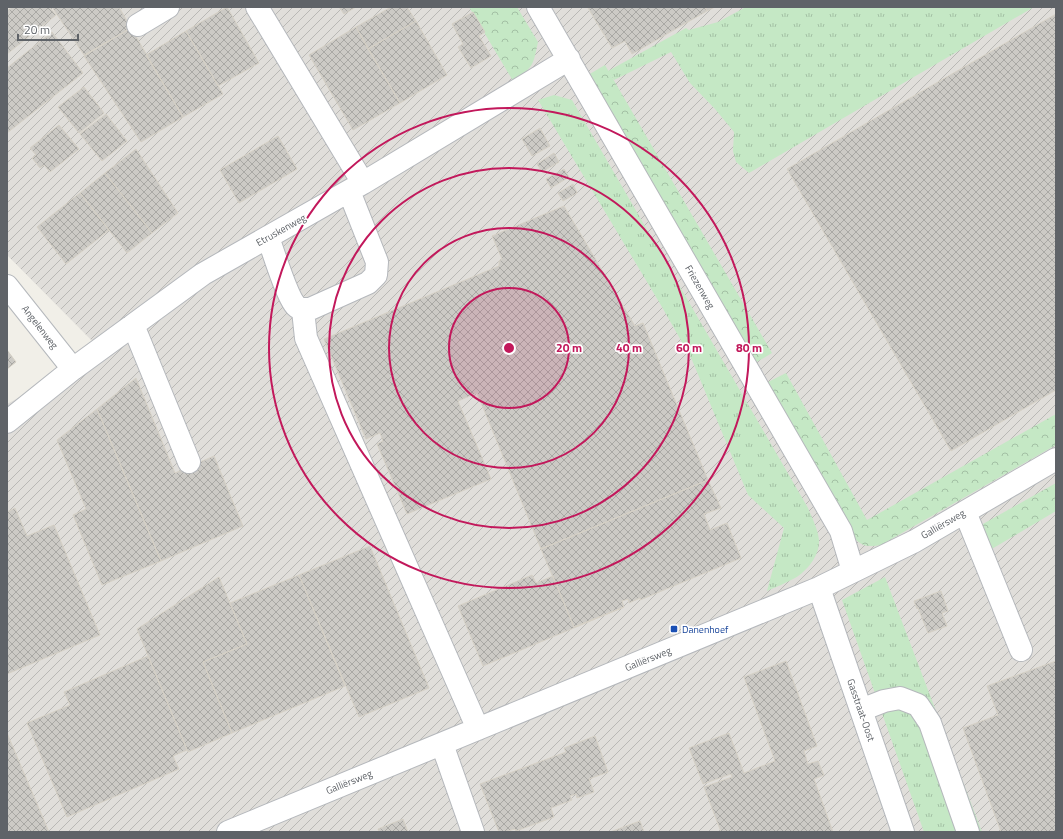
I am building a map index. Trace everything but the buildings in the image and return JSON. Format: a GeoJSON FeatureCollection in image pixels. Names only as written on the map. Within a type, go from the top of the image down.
{"type":"FeatureCollection","features":[{"type":"Feature","properties":{"kind":"street"},"geometry":{"type":"LineString","coordinates":[[138,25],[168,7]]}},
{"type":"Feature","properties":{"kind":"street"},"geometry":{"type":"LineString","coordinates":[[257,7],[356,187],[377,262],[376,275],[368,283],[310,309],[303,310],[295,305],[288,292],[268,237]]}},
{"type":"Feature","properties":{"kind":"street","name":"Friezenweg"},"geometry":{"type":"LineString","coordinates":[[538,7],[841,531],[853,571]]}},
{"type":"Feature","properties":{"kind":"street","name":"Etruskenweg"},"geometry":{"type":"LineString","coordinates":[[7,422],[73,369],[203,274],[356,187],[569,59]]}},
{"type":"Feature","properties":{"kind":"street","name":"Angelenweg"},"geometry":{"type":"LineString","coordinates":[[7,286],[73,369]]}},
{"type":"Feature","properties":{"kind":"street"},"geometry":{"type":"LineString","coordinates":[[303,310],[306,338],[478,729]]}},
{"type":"Feature","properties":{"kind":"street"},"geometry":{"type":"LineString","coordinates":[[133,325],[189,462]]}},
{"type":"Feature","properties":{"kind":"street","name":"Galliërsweg"},"geometry":{"type":"LineString","coordinates":[[228,832],[819,588],[914,541],[1056,459]]}},
{"type":"Feature","properties":{"kind":"street"},"geometry":{"type":"LineString","coordinates":[[965,512],[1021,650]]}},
{"type":"Feature","properties":{"kind":"street","name":"Gasstraat-Oost"},"geometry":{"type":"LineString","coordinates":[[819,588],[903,832]]}},
{"type":"Feature","properties":{"kind":"street"},"geometry":{"type":"LineString","coordinates":[[861,710],[884,701],[900,698],[918,706],[930,723],[968,832]]}},
{"type":"Feature","properties":{"kind":"street"},"geometry":{"type":"LineString","coordinates":[[442,744],[473,832]]}},
{"type":"Feature","properties":{"kind":"shaded area"},"geometry":{"type":"Polygon","coordinates":[[[7,7],[1056,7],[1056,832],[7,832],[7,404],[103,352],[7,255],[7,7]]]}},
{"type":"Feature","properties":{"kind":"green space"},"geometry":{"type":"Polygon","coordinates":[[[469,7],[517,7],[538,42],[532,65],[529,69],[513,81],[469,7]]]}},
{"type":"Feature","properties":{"kind":"green space"},"geometry":{"type":"Polygon","coordinates":[[[746,7],[1034,7],[749,173],[736,162],[733,151],[734,132],[715,109],[690,83],[671,52],[614,80],[608,71],[686,28],[689,30],[718,22],[746,7]]]}},
{"type":"Feature","properties":{"kind":"green space"},"geometry":{"type":"Polygon","coordinates":[[[605,65],[772,353],[755,363],[588,75],[605,65]]]}},
{"type":"Feature","properties":{"kind":"green space"},"geometry":{"type":"Polygon","coordinates":[[[554,95],[572,100],[808,508],[815,524],[819,546],[815,557],[808,567],[800,575],[788,582],[767,591],[784,528],[748,495],[692,360],[538,100],[554,95]]]}},
{"type":"Feature","properties":{"kind":"green space"},"geometry":{"type":"Polygon","coordinates":[[[786,373],[867,520],[1056,414],[1056,445],[881,545],[866,546],[855,539],[766,383],[786,373]]]}},
{"type":"Feature","properties":{"kind":"green space"},"geometry":{"type":"Polygon","coordinates":[[[1056,483],[1056,511],[990,550],[974,529],[1056,483]]]}},
{"type":"Feature","properties":{"kind":"green space"},"geometry":{"type":"Polygon","coordinates":[[[885,577],[982,832],[924,832],[842,600],[885,577]]]}},
{"type":"Feature","properties":{"kind":"place","name":"Danenhoef"},"geometry":{"type":"Point","coordinates":[674,629]}}]}
